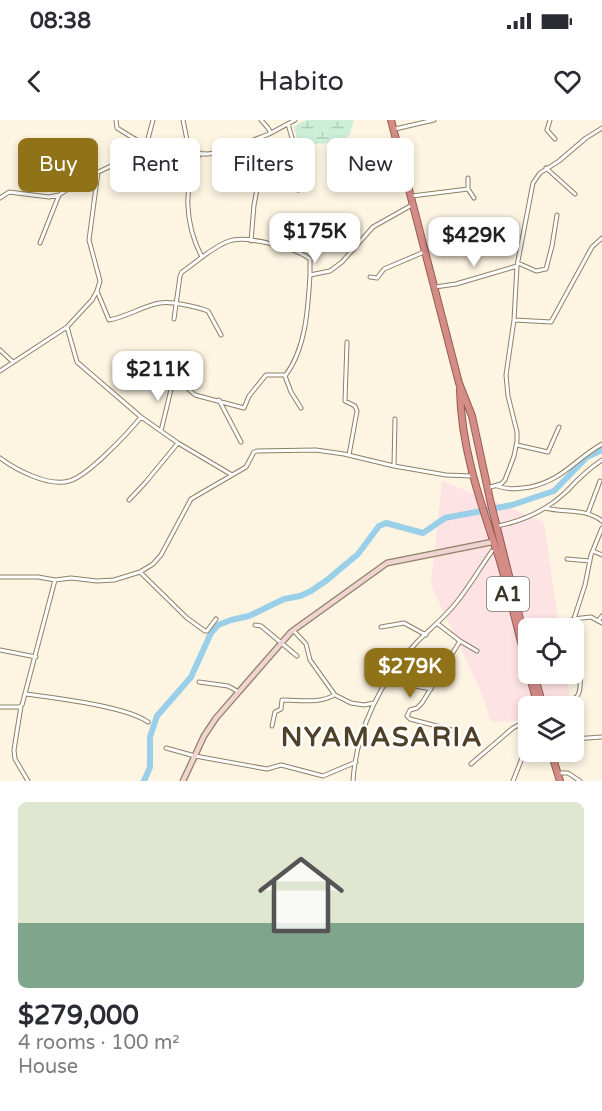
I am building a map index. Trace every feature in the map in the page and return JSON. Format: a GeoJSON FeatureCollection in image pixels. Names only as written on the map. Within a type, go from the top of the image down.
{"type":"FeatureCollection","features":[{"type":"Feature","properties":{"kind":"highway","name":"A1"},"geometry":{"type":"LineString","coordinates":[[391,120],[459,383],[473,420],[487,488],[520,618]]}},
{"type":"Feature","properties":{"kind":"highway","name":"A1"},"geometry":{"type":"LineString","coordinates":[[459,383],[461,422],[480,505],[498,557],[518,632]]}},
{"type":"Feature","properties":{"kind":"highway"},"geometry":{"type":"LineString","coordinates":[[461,422],[473,420]]}},
{"type":"Feature","properties":{"kind":"highway"},"geometry":{"type":"LineString","coordinates":[[555,762],[562,781]]}},
{"type":"Feature","properties":{"kind":"highway"},"geometry":{"type":"LineString","coordinates":[[556,762],[562,781]]}},
{"type":"Feature","properties":{"kind":"main road"},"geometry":{"type":"LineString","coordinates":[[183,781],[209,727],[293,630],[387,563],[492,542]]}},
{"type":"Feature","properties":{"kind":"street"},"geometry":{"type":"LineString","coordinates":[[116,120],[117,128],[133,138]]}},
{"type":"Feature","properties":{"kind":"street"},"geometry":{"type":"LineString","coordinates":[[148,138],[153,120]]}},
{"type":"Feature","properties":{"kind":"street"},"geometry":{"type":"LineString","coordinates":[[183,120],[187,138]]}},
{"type":"Feature","properties":{"kind":"street"},"geometry":{"type":"LineString","coordinates":[[261,120],[271,134]]}},
{"type":"Feature","properties":{"kind":"street"},"geometry":{"type":"LineString","coordinates":[[200,153],[225,151],[271,134],[295,120]]}},
{"type":"Feature","properties":{"kind":"street"},"geometry":{"type":"LineString","coordinates":[[393,129],[434,120]]}},
{"type":"Feature","properties":{"kind":"street"},"geometry":{"type":"LineString","coordinates":[[550,120],[547,130],[555,139]]}},
{"type":"Feature","properties":{"kind":"street"},"geometry":{"type":"LineString","coordinates":[[288,124],[292,138]]}},
{"type":"Feature","properties":{"kind":"street"},"geometry":{"type":"LineString","coordinates":[[487,488],[496,486],[505,480],[517,445],[517,432],[508,396],[506,375],[514,320],[518,264],[533,183],[546,168],[559,161],[586,138],[602,128]]}},
{"type":"Feature","properties":{"kind":"street"},"geometry":{"type":"LineString","coordinates":[[98,172],[110,166]]}},
{"type":"Feature","properties":{"kind":"street"},"geometry":{"type":"LineString","coordinates":[[546,168],[575,194]]}},
{"type":"Feature","properties":{"kind":"street"},"geometry":{"type":"LineString","coordinates":[[468,178],[468,189],[474,198]]}},
{"type":"Feature","properties":{"kind":"street"},"geometry":{"type":"LineString","coordinates":[[410,196],[468,189]]}},
{"type":"Feature","properties":{"kind":"street"},"geometry":{"type":"LineString","coordinates":[[0,198],[9,192],[49,197],[64,192]]}},
{"type":"Feature","properties":{"kind":"street"},"geometry":{"type":"LineString","coordinates":[[0,371],[67,327],[92,300],[97,291],[100,281],[89,240],[95,192]]}},
{"type":"Feature","properties":{"kind":"street"},"geometry":{"type":"LineString","coordinates":[[189,192],[191,231],[202,257]]}},
{"type":"Feature","properties":{"kind":"street"},"geometry":{"type":"LineString","coordinates":[[251,241],[256,192]]}},
{"type":"Feature","properties":{"kind":"street"},"geometry":{"type":"LineString","coordinates":[[40,243],[59,195]]}},
{"type":"Feature","properties":{"kind":"street"},"geometry":{"type":"LineString","coordinates":[[310,275],[330,271],[356,248],[373,227],[412,205]]}},
{"type":"Feature","properties":{"kind":"street"},"geometry":{"type":"LineString","coordinates":[[434,287],[456,284],[518,264],[536,271],[546,269],[556,215]]}},
{"type":"Feature","properties":{"kind":"street"},"geometry":{"type":"LineString","coordinates":[[514,320],[551,322],[592,247],[602,238]]}},
{"type":"Feature","properties":{"kind":"street"},"geometry":{"type":"LineString","coordinates":[[174,319],[181,274],[213,249],[232,240],[275,245],[309,257],[311,264],[303,331],[285,375],[291,392],[301,408]]}},
{"type":"Feature","properties":{"kind":"street"},"geometry":{"type":"LineString","coordinates":[[370,277],[375,279],[384,269],[424,252]]}},
{"type":"Feature","properties":{"kind":"street"},"geometry":{"type":"LineString","coordinates":[[97,291],[109,320],[161,303],[176,304],[208,311],[221,335]]}},
{"type":"Feature","properties":{"kind":"street"},"geometry":{"type":"LineString","coordinates":[[67,327],[77,362],[141,417],[178,443],[232,475]]}},
{"type":"Feature","properties":{"kind":"street"},"geometry":{"type":"LineString","coordinates":[[347,342],[345,401],[355,406],[357,411],[349,455]]}},
{"type":"Feature","properties":{"kind":"street"},"geometry":{"type":"LineString","coordinates":[[0,350],[13,363]]}},
{"type":"Feature","properties":{"kind":"street"},"geometry":{"type":"LineString","coordinates":[[169,372],[195,395],[244,408],[249,396],[266,375],[285,375]]}},
{"type":"Feature","properties":{"kind":"street"},"geometry":{"type":"LineString","coordinates":[[161,431],[174,377]]}},
{"type":"Feature","properties":{"kind":"street"},"geometry":{"type":"LineString","coordinates":[[219,400],[241,442]]}},
{"type":"Feature","properties":{"kind":"street"},"geometry":{"type":"LineString","coordinates":[[0,458],[11,466],[40,478],[69,482],[95,463],[141,417]]}},
{"type":"Feature","properties":{"kind":"street"},"geometry":{"type":"LineString","coordinates":[[394,466],[395,419]]}},
{"type":"Feature","properties":{"kind":"street"},"geometry":{"type":"LineString","coordinates":[[517,445],[548,452],[559,427]]}},
{"type":"Feature","properties":{"kind":"street"},"geometry":{"type":"LineString","coordinates":[[129,500],[146,483],[178,443]]}},
{"type":"Feature","properties":{"kind":"street"},"geometry":{"type":"LineString","coordinates":[[496,486],[510,490],[543,483],[564,473],[602,444]]}},
{"type":"Feature","properties":{"kind":"street"},"geometry":{"type":"LineString","coordinates":[[0,577],[55,580],[61,578],[83,581],[114,580],[140,572],[153,564],[161,555],[191,499],[248,466],[253,454],[257,451],[316,450],[446,475],[474,477]]}},
{"type":"Feature","properties":{"kind":"street"},"geometry":{"type":"LineString","coordinates":[[497,526],[527,518],[545,508],[582,474],[602,460]]}},
{"type":"Feature","properties":{"kind":"street"},"geometry":{"type":"LineString","coordinates":[[588,513],[600,481]]}},
{"type":"Feature","properties":{"kind":"street"},"geometry":{"type":"LineString","coordinates":[[545,508],[588,513],[602,521]]}},
{"type":"Feature","properties":{"kind":"street"},"geometry":{"type":"LineString","coordinates":[[573,618],[602,528]]}},
{"type":"Feature","properties":{"kind":"street"},"geometry":{"type":"LineString","coordinates":[[353,781],[363,733],[374,703],[403,660],[467,590],[492,551]]}},
{"type":"Feature","properties":{"kind":"street"},"geometry":{"type":"LineString","coordinates":[[593,551],[602,555]]}},
{"type":"Feature","properties":{"kind":"street"},"geometry":{"type":"LineString","coordinates":[[567,559],[590,561]]}},
{"type":"Feature","properties":{"kind":"street"},"geometry":{"type":"LineString","coordinates":[[140,572],[187,618],[205,631],[216,619]]}},
{"type":"Feature","properties":{"kind":"street"},"geometry":{"type":"LineString","coordinates":[[28,781],[15,759],[14,750],[21,706],[55,580]]}},
{"type":"Feature","properties":{"kind":"street"},"geometry":{"type":"LineString","coordinates":[[581,618],[589,617],[600,622],[602,616]]}},
{"type":"Feature","properties":{"kind":"street"},"geometry":{"type":"LineString","coordinates":[[381,627],[404,623],[426,635]]}},
{"type":"Feature","properties":{"kind":"street"},"geometry":{"type":"LineString","coordinates":[[438,624],[477,651]]}},
{"type":"Feature","properties":{"kind":"street"},"geometry":{"type":"LineString","coordinates":[[255,625],[261,626],[297,656]]}},
{"type":"Feature","properties":{"kind":"street"},"geometry":{"type":"LineString","coordinates":[[293,630],[306,644],[310,660],[335,695],[351,703],[364,705],[374,703]]}},
{"type":"Feature","properties":{"kind":"street"},"geometry":{"type":"LineString","coordinates":[[452,730],[410,719],[407,716],[410,710],[422,703],[460,641]]}},
{"type":"Feature","properties":{"kind":"street"},"geometry":{"type":"LineString","coordinates":[[0,650],[36,657]]}},
{"type":"Feature","properties":{"kind":"street"},"geometry":{"type":"LineString","coordinates":[[388,681],[431,689]]}},
{"type":"Feature","properties":{"kind":"street"},"geometry":{"type":"LineString","coordinates":[[200,682],[228,686],[237,692]]}},
{"type":"Feature","properties":{"kind":"street"},"geometry":{"type":"LineString","coordinates":[[26,694],[78,702],[138,716],[148,722]]}},
{"type":"Feature","properties":{"kind":"street"},"geometry":{"type":"LineString","coordinates":[[272,726],[275,712],[281,709],[282,700],[307,699],[320,702],[335,695]]}},
{"type":"Feature","properties":{"kind":"street"},"geometry":{"type":"LineString","coordinates":[[0,707],[21,706]]}},
{"type":"Feature","properties":{"kind":"street"},"geometry":{"type":"LineString","coordinates":[[471,764],[518,725]]}},
{"type":"Feature","properties":{"kind":"street"},"geometry":{"type":"LineString","coordinates":[[584,738],[602,737]]}},
{"type":"Feature","properties":{"kind":"street"},"geometry":{"type":"LineString","coordinates":[[166,748],[195,756],[267,769],[281,765],[323,776],[356,762]]}},
{"type":"Feature","properties":{"kind":"street"},"geometry":{"type":"LineString","coordinates":[[513,781],[520,762]]}},
{"type":"Feature","properties":{"kind":"street"},"geometry":{"type":"LineString","coordinates":[[560,773],[568,773],[580,781]]}},
{"type":"Feature","properties":{"kind":"shaded area"},"geometry":{"type":"Polygon","coordinates":[[[442,481],[544,522],[558,618],[518,618],[518,684],[568,684],[569,696],[518,696],[518,721],[491,722],[481,692],[431,585],[442,481]]]}},
{"type":"Feature","properties":{"kind":"green space"},"geometry":{"type":"Polygon","coordinates":[[[307,120],[354,120],[350,134],[346,138],[327,138],[327,143],[322,144],[315,144],[315,138],[297,138],[294,128],[307,120]]]}},
{"type":"Feature","properties":{"kind":"waterway"},"geometry":{"type":"LineString","coordinates":[[144,781],[150,767],[150,737],[157,716],[191,677],[211,633],[218,625],[249,616],[284,599],[311,591],[358,554],[379,526],[386,523],[423,533],[445,518],[512,505],[554,491],[587,457],[602,450]]}},
{"type":"Feature","properties":{"kind":"district","name":"NYAMASARIA"},"geometry":{"type":"Point","coordinates":[382,737]}}]}
